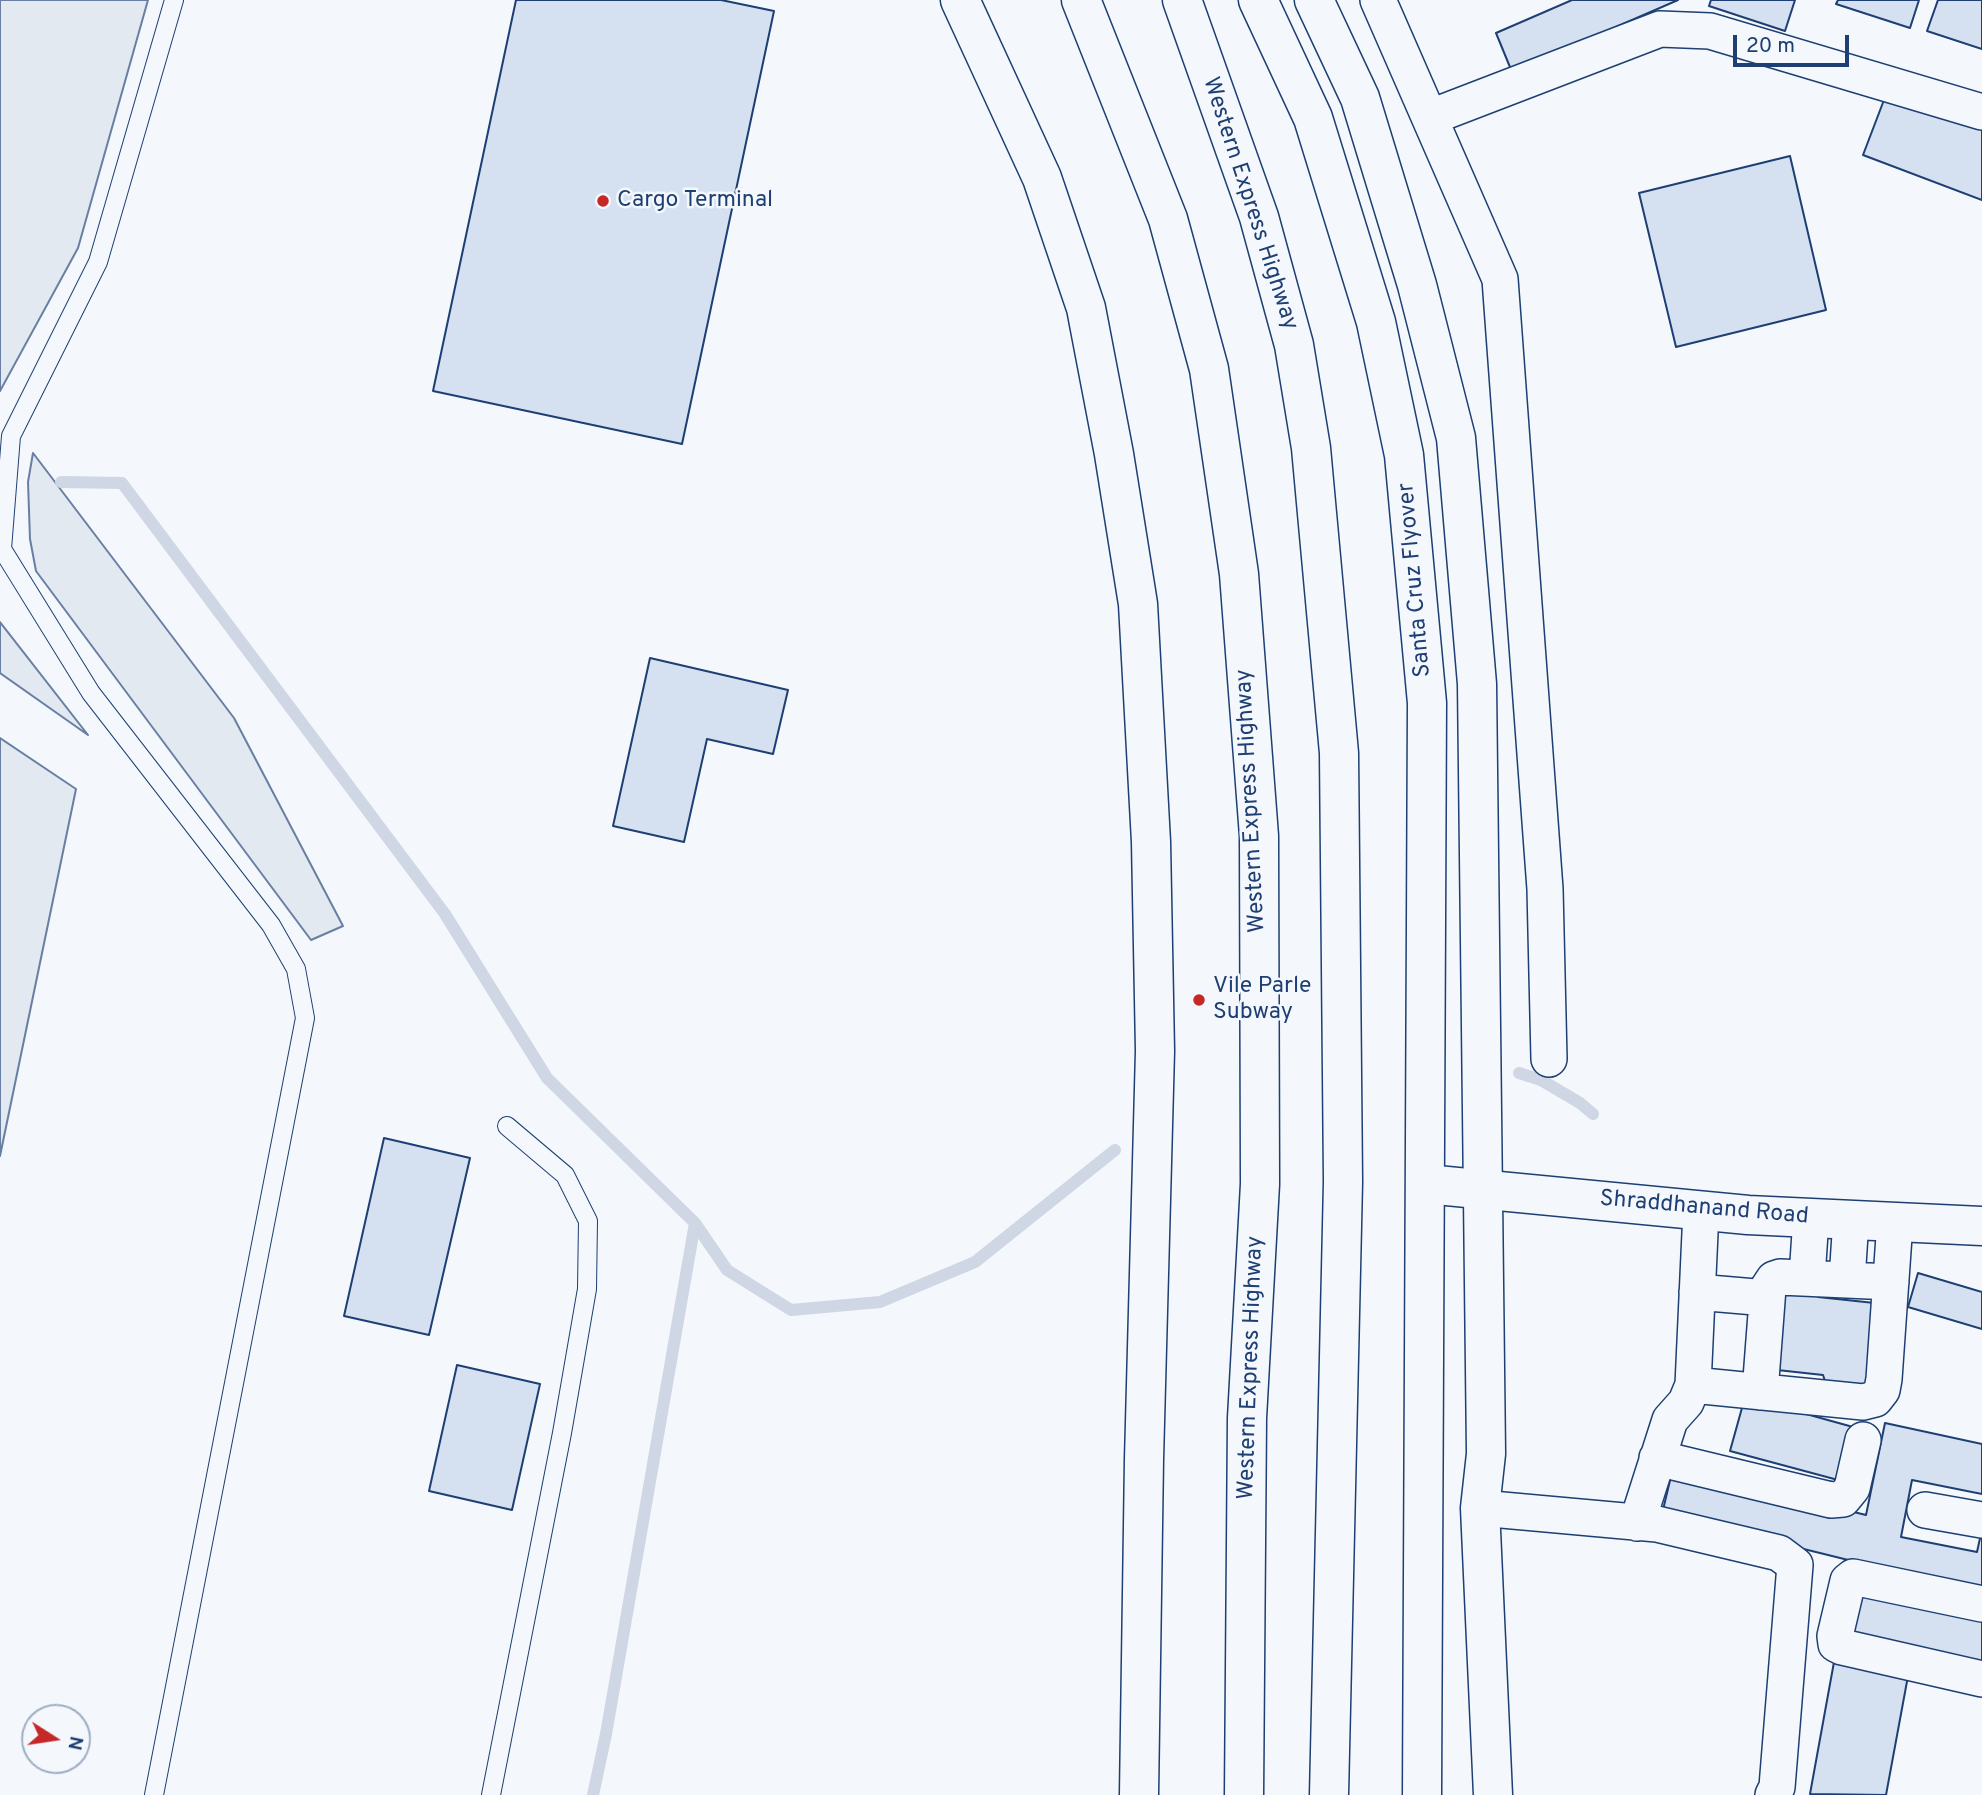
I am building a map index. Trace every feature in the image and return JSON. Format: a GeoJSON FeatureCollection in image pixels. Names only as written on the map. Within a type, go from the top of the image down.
{"type":"FeatureCollection","features":[{"type":"Feature","properties":{"kind":"main road"},"geometry":{"type":"LineString","coordinates":[[960,0],[1042,178],[1086,308],[1114,454],[1138,604],[1151,842],[1155,1051],[1144,1459],[1139,1795]]}},
{"type":"Feature","properties":{"kind":"main road","name":"Western Express Highway"},"geometry":{"type":"LineString","coordinates":[[1082,0],[1168,219],[1209,369],[1239,574],[1259,864],[1259,1184],[1247,1418],[1244,1795]]}},
{"type":"Feature","properties":{"kind":"main road","name":"Western Express Highway"},"geometry":{"type":"LineString","coordinates":[[1182,0],[1259,217],[1294,345],[1311,449],[1339,752],[1343,1182],[1329,1795]]}},
{"type":"Feature","properties":{"kind":"main road","name":"Santa Cruz Flyover"},"geometry":{"type":"LineString","coordinates":[[1258,0],[1313,118],[1376,322],[1404,455],[1427,703],[1422,1795]]}},
{"type":"Feature","properties":{"kind":"main road"},"geometry":{"type":"LineString","coordinates":[[1314,0],[1360,98],[1417,285],[1456,438],[1477,684],[1486,1454],[1480,1508],[1502,1794]]}},
{"type":"Feature","properties":{"kind":"main road","name":"Shraddhanand Road"},"geometry":{"type":"LineString","coordinates":[[1426,1184],[1701,1210],[1982,1226]]}},
{"type":"Feature","properties":{"kind":"street"},"geometry":{"type":"LineString","coordinates":[[1378,0],[1500,279],[1545,889],[1549,1059]]}},
{"type":"Feature","properties":{"kind":"street"},"geometry":{"type":"LineString","coordinates":[[1431,117],[1660,29],[1710,32],[1982,112]]}},
{"type":"Feature","properties":{"kind":"street"},"geometry":{"type":"LineString","coordinates":[[1637,1522],[1670,1420],[1686,1402],[1693,1385],[1701,1210]]}},
{"type":"Feature","properties":{"kind":"street"},"geometry":{"type":"LineString","coordinates":[[1807,1278],[1811,1218]]}},
{"type":"Feature","properties":{"kind":"street"},"geometry":{"type":"LineString","coordinates":[[1847,1280],[1851,1219]]}},
{"type":"Feature","properties":{"kind":"street"},"geometry":{"type":"LineString","coordinates":[[1693,1385],[1863,1402],[1875,1399],[1882,1390],[1884,1379],[1895,1222]]}},
{"type":"Feature","properties":{"kind":"street"},"geometry":{"type":"LineString","coordinates":[[1760,1392],[1768,1288],[1774,1279],[1891,1282]]}},
{"type":"Feature","properties":{"kind":"street"},"geometry":{"type":"LineString","coordinates":[[1697,1292],[1767,1298]]}},
{"type":"Feature","properties":{"kind":"street"},"geometry":{"type":"LineString","coordinates":[[1657,1458],[1831,1500],[1843,1499],[1852,1488],[1863,1440]]}},
{"type":"Feature","properties":{"kind":"street"},"geometry":{"type":"LineString","coordinates":[[1480,1508],[1657,1524],[1779,1553],[1795,1565],[1777,1787],[1773,1795]]}},
{"type":"Feature","properties":{"kind":"street"},"geometry":{"type":"LineString","coordinates":[[1924,1510],[1982,1520]]}},
{"type":"Feature","properties":{"kind":"street"},"geometry":{"type":"LineString","coordinates":[[1982,1604],[1853,1577],[1848,1581],[1835,1636],[1836,1644],[1842,1647],[1982,1679]]}},
{"type":"Feature","properties":{"kind":"lane"},"geometry":{"type":"LineString","coordinates":[[154,1795],[305,1018],[296,969],[271,925],[91,693],[1,550],[11,436],[98,262],[174,0]]}},
{"type":"Feature","properties":{"kind":"lane"},"geometry":{"type":"LineString","coordinates":[[491,1795],[562,1433],[587,1289],[588,1221],[565,1175],[508,1126]]}},
{"type":"Feature","properties":{"kind":"shaded area"},"geometry":{"type":"Polygon","coordinates":[[[0,0],[148,0],[78,248],[0,391],[0,0]]]}},
{"type":"Feature","properties":{"kind":"shaded area"},"geometry":{"type":"Polygon","coordinates":[[[33,453],[234,718],[343,926],[311,940],[36,571],[30,539],[28,482],[33,453]]]}},
{"type":"Feature","properties":{"kind":"shaded area"},"geometry":{"type":"Polygon","coordinates":[[[0,622],[88,735],[0,673],[0,622]]]}},
{"type":"Feature","properties":{"kind":"shaded area"},"geometry":{"type":"Polygon","coordinates":[[[0,738],[76,789],[0,1156],[0,738]]]}},
{"type":"Feature","properties":{"kind":"building","name":"Cargo Terminal"},"geometry":{"type":"Polygon","coordinates":[[[516,0],[721,0],[774,11],[682,444],[433,391],[516,0]]]}},
{"type":"Feature","properties":{"kind":"building"},"geometry":{"type":"Polygon","coordinates":[[[1572,0],[1678,0],[1512,72],[1496,33],[1572,0]]]}},
{"type":"Feature","properties":{"kind":"building"},"geometry":{"type":"Polygon","coordinates":[[[1711,0],[1795,0],[1785,31],[1709,6],[1711,0]]]}},
{"type":"Feature","properties":{"kind":"building"},"geometry":{"type":"Polygon","coordinates":[[[1838,0],[1919,0],[1910,28],[1836,4],[1838,0]]]}},
{"type":"Feature","properties":{"kind":"building"},"geometry":{"type":"Polygon","coordinates":[[[1938,0],[1982,0],[1982,49],[1927,31],[1938,0]]]}},
{"type":"Feature","properties":{"kind":"building"},"geometry":{"type":"Polygon","coordinates":[[[1887,92],[1982,127],[1982,200],[1863,155],[1887,92]]]}},
{"type":"Feature","properties":{"kind":"building"},"geometry":{"type":"Polygon","coordinates":[[[1790,156],[1826,310],[1676,347],[1639,193],[1790,156]]]}},
{"type":"Feature","properties":{"kind":"building"},"geometry":{"type":"Polygon","coordinates":[[[650,658],[788,690],[773,754],[707,739],[684,842],[613,826],[650,658]]]}},
{"type":"Feature","properties":{"kind":"building"},"geometry":{"type":"Polygon","coordinates":[[[384,1138],[470,1158],[429,1335],[344,1316],[384,1138]]]}},
{"type":"Feature","properties":{"kind":"building"},"geometry":{"type":"Polygon","coordinates":[[[1918,1273],[1982,1292],[1982,1329],[1908,1307],[1918,1273]]]}},
{"type":"Feature","properties":{"kind":"building"},"geometry":{"type":"Polygon","coordinates":[[[1776,1286],[1818,1289],[1818,1297],[1884,1304],[1876,1388],[1826,1384],[1823,1375],[1768,1369],[1776,1286]]]}},
{"type":"Feature","properties":{"kind":"building"},"geometry":{"type":"Polygon","coordinates":[[[457,1365],[540,1384],[512,1510],[429,1491],[457,1365]]]}},
{"type":"Feature","properties":{"kind":"building"},"geometry":{"type":"Polygon","coordinates":[[[1745,1397],[1853,1427],[1838,1480],[1730,1451],[1745,1397]]]}},
{"type":"Feature","properties":{"kind":"building"},"geometry":{"type":"Polygon","coordinates":[[[1885,1423],[1982,1444],[1982,1494],[1912,1480],[1901,1537],[1977,1552],[1982,1529],[1982,1593],[1662,1514],[1673,1468],[1866,1515],[1885,1423]]]}},
{"type":"Feature","properties":{"kind":"building"},"geometry":{"type":"Polygon","coordinates":[[[1857,1583],[1982,1615],[1982,1676],[1843,1641],[1857,1583]]]}},
{"type":"Feature","properties":{"kind":"building"},"geometry":{"type":"Polygon","coordinates":[[[1834,1662],[1908,1676],[1886,1795],[1810,1794],[1834,1662]]]}},
{"type":"Feature","properties":{"kind":"waterway"},"geometry":{"type":"LineString","coordinates":[[61,482],[122,483],[445,914],[547,1078],[695,1223],[727,1270],[791,1310],[880,1302],[975,1262],[1115,1150]]}},
{"type":"Feature","properties":{"kind":"waterway"},"geometry":{"type":"LineString","coordinates":[[1519,1073],[1541,1080],[1593,1114]]}},
{"type":"Feature","properties":{"kind":"waterway"},"geometry":{"type":"LineString","coordinates":[[593,1795],[695,1223]]}},
{"type":"Feature","properties":{"kind":"place","name":"Cargo Terminal"},"geometry":{"type":"Point","coordinates":[603,201]}},
{"type":"Feature","properties":{"kind":"place","name":"Vile Parle Subway"},"geometry":{"type":"Point","coordinates":[1199,1000]}}]}
